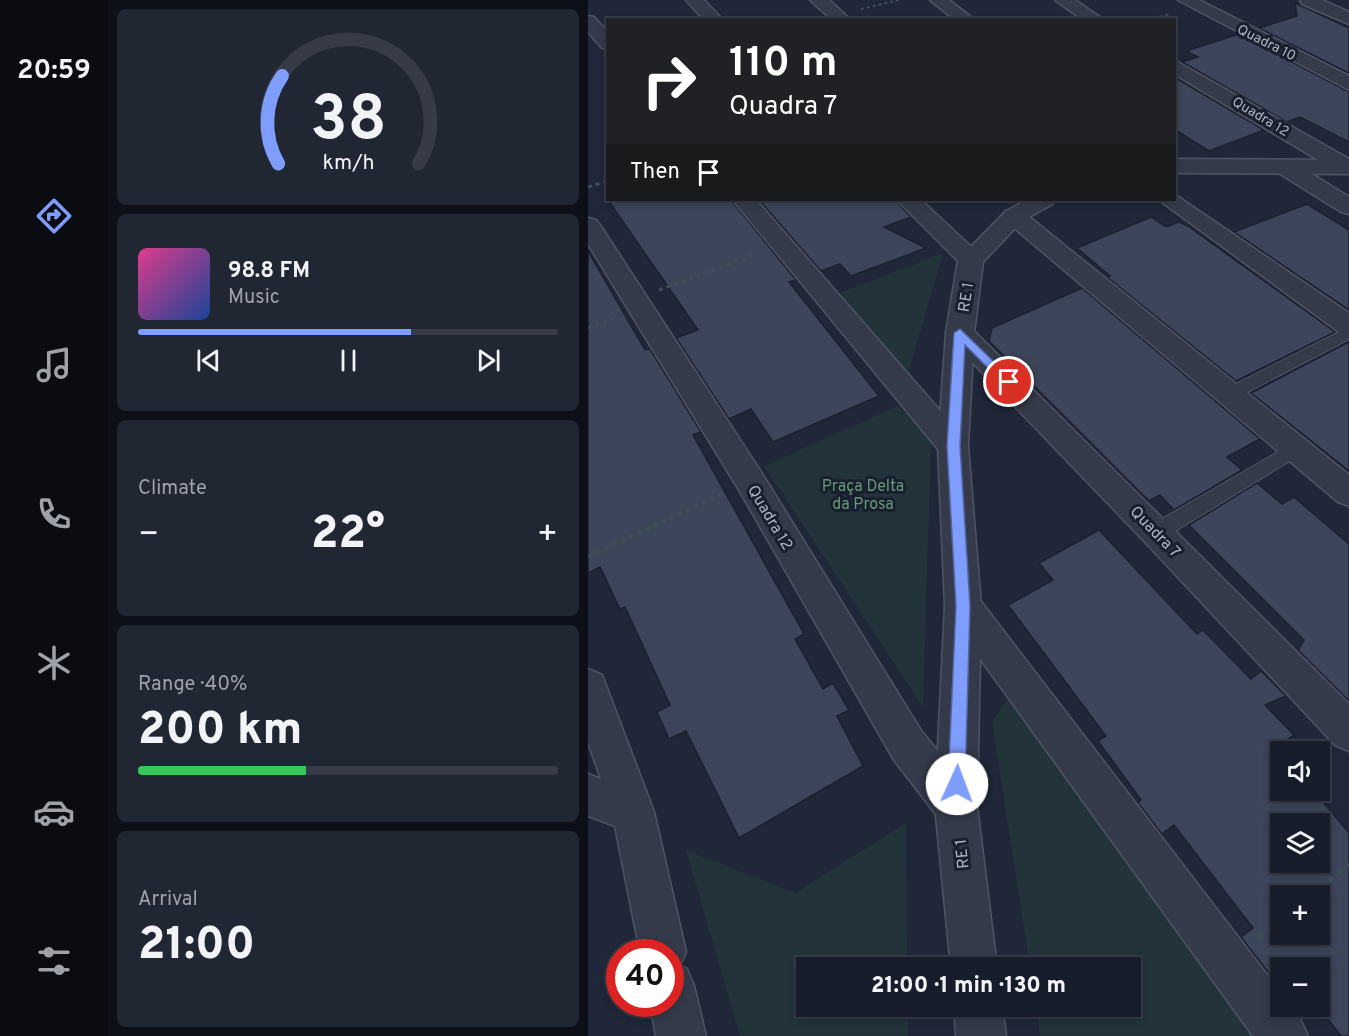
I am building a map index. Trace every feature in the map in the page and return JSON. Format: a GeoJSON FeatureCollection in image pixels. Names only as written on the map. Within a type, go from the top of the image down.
{"type":"FeatureCollection","features":[{"type":"Feature","properties":{"kind":"street"},"geometry":{"type":"LineString","coordinates":[[694,0],[714,18]]}},
{"type":"Feature","properties":{"kind":"street"},"geometry":{"type":"LineString","coordinates":[[818,0],[840,17]]}},
{"type":"Feature","properties":{"kind":"street"},"geometry":{"type":"LineString","coordinates":[[938,0],[964,18]]}},
{"type":"Feature","properties":{"kind":"street"},"geometry":{"type":"LineString","coordinates":[[1063,0],[1093,18]]}},
{"type":"Feature","properties":{"kind":"street","name":"Quadra 10"},"geometry":{"type":"LineString","coordinates":[[1186,0],[1349,84]]}},
{"type":"Feature","properties":{"kind":"street"},"geometry":{"type":"LineString","coordinates":[[1308,0],[1349,19]]}},
{"type":"Feature","properties":{"kind":"street"},"geometry":{"type":"LineString","coordinates":[[588,21],[606,42]]}},
{"type":"Feature","properties":{"kind":"street","name":"Quadra 12"},"geometry":{"type":"LineString","coordinates":[[1176,67],[1348,167]]}},
{"type":"Feature","properties":{"kind":"street"},"geometry":{"type":"LineString","coordinates":[[1176,165],[1348,167]]}},
{"type":"Feature","properties":{"kind":"street"},"geometry":{"type":"LineString","coordinates":[[1285,167],[1349,207]]}},
{"type":"Feature","properties":{"kind":"street"},"geometry":{"type":"LineString","coordinates":[[745,201],[953,446]]}},
{"type":"Feature","properties":{"kind":"street"},"geometry":{"type":"LineString","coordinates":[[909,201],[971,260]]}},
{"type":"Feature","properties":{"kind":"street"},"geometry":{"type":"LineString","coordinates":[[1172,201],[1349,326]]}},
{"type":"Feature","properties":{"kind":"street"},"geometry":{"type":"LineString","coordinates":[[1028,208],[1230,394],[1349,493]]}},
{"type":"Feature","properties":{"kind":"street","name":"RE 1"},"geometry":{"type":"LineString","coordinates":[[973,957],[956,807],[963,606],[953,446],[960,333],[971,260],[1028,208]]}},
{"type":"Feature","properties":{"kind":"street","name":"Quadra 12"},"geometry":{"type":"LineString","coordinates":[[588,225],[750,481],[908,746],[956,807]]}},
{"type":"Feature","properties":{"kind":"street","name":"Quadra 7"},"geometry":{"type":"LineString","coordinates":[[960,333],[1157,532],[1349,732]]}},
{"type":"Feature","properties":{"kind":"street"},"geometry":{"type":"LineString","coordinates":[[963,606],[1283,1036]]}},
{"type":"Feature","properties":{"kind":"street"},"geometry":{"type":"LineString","coordinates":[[588,687],[633,812],[660,939]]}},
{"type":"Feature","properties":{"kind":"street"},"geometry":{"type":"LineString","coordinates":[[588,795],[633,812]]}},
{"type":"Feature","properties":{"kind":"street"},"geometry":{"type":"LineString","coordinates":[[677,1017],[681,1036]]}},
{"type":"Feature","properties":{"kind":"street"},"geometry":{"type":"LineString","coordinates":[[979,1017],[981,1036]]}},
{"type":"Feature","properties":{"kind":"lane"},"geometry":{"type":"LineString","coordinates":[[1230,394],[1349,332]]}},
{"type":"Feature","properties":{"kind":"lane"},"geometry":{"type":"LineString","coordinates":[[1157,532],[1295,449]]}},
{"type":"Feature","properties":{"kind":"path"},"geometry":{"type":"LineString","coordinates":[[840,17],[899,0]]}},
{"type":"Feature","properties":{"kind":"path"},"geometry":{"type":"LineString","coordinates":[[588,187],[606,182]]}},
{"type":"Feature","properties":{"kind":"path"},"geometry":{"type":"LineString","coordinates":[[634,299],[782,245]]}},
{"type":"Feature","properties":{"kind":"path"},"geometry":{"type":"LineString","coordinates":[[588,557],[750,481]]}},
{"type":"Feature","properties":{"kind":"path"},"geometry":{"type":"LineString","coordinates":[[1323,885],[1349,864]]}},
{"type":"Feature","properties":{"kind":"green space"},"geometry":{"type":"Polygon","coordinates":[[[943,253],[908,374],[838,294],[943,253]]]}},
{"type":"Feature","properties":{"kind":"green space","name":"Praça Delta da Prosa"},"geometry":{"type":"Polygon","coordinates":[[[898,406],[931,440],[923,707],[764,466],[898,406]]]}},
{"type":"Feature","properties":{"kind":"green space"},"geometry":{"type":"Polygon","coordinates":[[[1010,694],[1266,1036],[1040,1036],[1037,1017],[1141,1017],[1141,957],[1028,957],[992,722],[1010,694]]]}},
{"type":"Feature","properties":{"kind":"green space"},"geometry":{"type":"Polygon","coordinates":[[[906,823],[907,957],[796,957],[796,1017],[908,1017],[908,1036],[740,1036],[686,850],[795,893],[906,823]]]}},
{"type":"Feature","properties":{"kind":"building"},"geometry":{"type":"Polygon","coordinates":[[[1295,3],[1349,28],[1349,73],[1259,28],[1297,16],[1295,3]]]}},
{"type":"Feature","properties":{"kind":"building"},"geometry":{"type":"Polygon","coordinates":[[[1239,34],[1349,92],[1349,142],[1300,117],[1287,122],[1182,62],[1198,57],[1186,51],[1239,34]]]}},
{"type":"Feature","properties":{"kind":"building"},"geometry":{"type":"Polygon","coordinates":[[[1176,78],[1264,130],[1209,151],[1176,130],[1176,78]]]}},
{"type":"Feature","properties":{"kind":"building"},"geometry":{"type":"Polygon","coordinates":[[[609,201],[732,201],[796,280],[789,282],[879,396],[773,442],[751,409],[729,419],[676,338],[698,330],[609,201]]]}},
{"type":"Feature","properties":{"kind":"building"},"geometry":{"type":"Polygon","coordinates":[[[760,201],[896,201],[911,217],[884,227],[926,248],[851,276],[840,264],[821,271],[760,201]]]}},
{"type":"Feature","properties":{"kind":"building"},"geometry":{"type":"Polygon","coordinates":[[[1307,204],[1349,230],[1349,310],[1234,232],[1307,204]]]}},
{"type":"Feature","properties":{"kind":"building"},"geometry":{"type":"Polygon","coordinates":[[[1151,217],[1166,227],[1179,222],[1188,226],[1335,332],[1236,381],[1107,277],[1110,276],[1077,248],[1151,217]]]}},
{"type":"Feature","properties":{"kind":"building"},"geometry":{"type":"Polygon","coordinates":[[[588,251],[645,350],[650,349],[701,432],[693,435],[804,634],[795,639],[823,689],[833,683],[849,710],[837,716],[863,766],[739,838],[686,731],[669,739],[657,712],[670,705],[625,607],[620,609],[600,567],[588,573],[588,251]]]}},
{"type":"Feature","properties":{"kind":"building"},"geometry":{"type":"Polygon","coordinates":[[[1082,288],[1260,439],[1227,457],[1242,470],[1174,510],[1160,495],[1149,501],[989,341],[992,328],[1082,288]]]}},
{"type":"Feature","properties":{"kind":"building"},"geometry":{"type":"Polygon","coordinates":[[[1349,342],[1349,471],[1251,393],[1349,342]]]}},
{"type":"Feature","properties":{"kind":"building"},"geometry":{"type":"Polygon","coordinates":[[[1257,483],[1282,504],[1294,497],[1349,544],[1349,701],[1298,650],[1304,640],[1189,525],[1257,483]]]}},
{"type":"Feature","properties":{"kind":"building"},"geometry":{"type":"Polygon","coordinates":[[[1099,530],[1197,634],[1203,630],[1251,679],[1261,671],[1286,696],[1265,705],[1294,735],[1285,741],[1270,741],[1270,801],[1322,801],[1349,833],[1349,1036],[1341,1036],[1326,1017],[1330,1017],[1330,957],[1270,957],[1270,975],[1241,937],[1253,928],[1174,825],[1162,834],[1138,803],[1141,800],[1098,741],[1106,736],[1008,605],[1053,580],[1039,563],[1099,530]]]}},
{"type":"Feature","properties":{"kind":"route"},"geometry":{"type":"LineString","coordinates":[[957,784],[963,606],[953,446],[960,333],[1009,382]]}}]}
